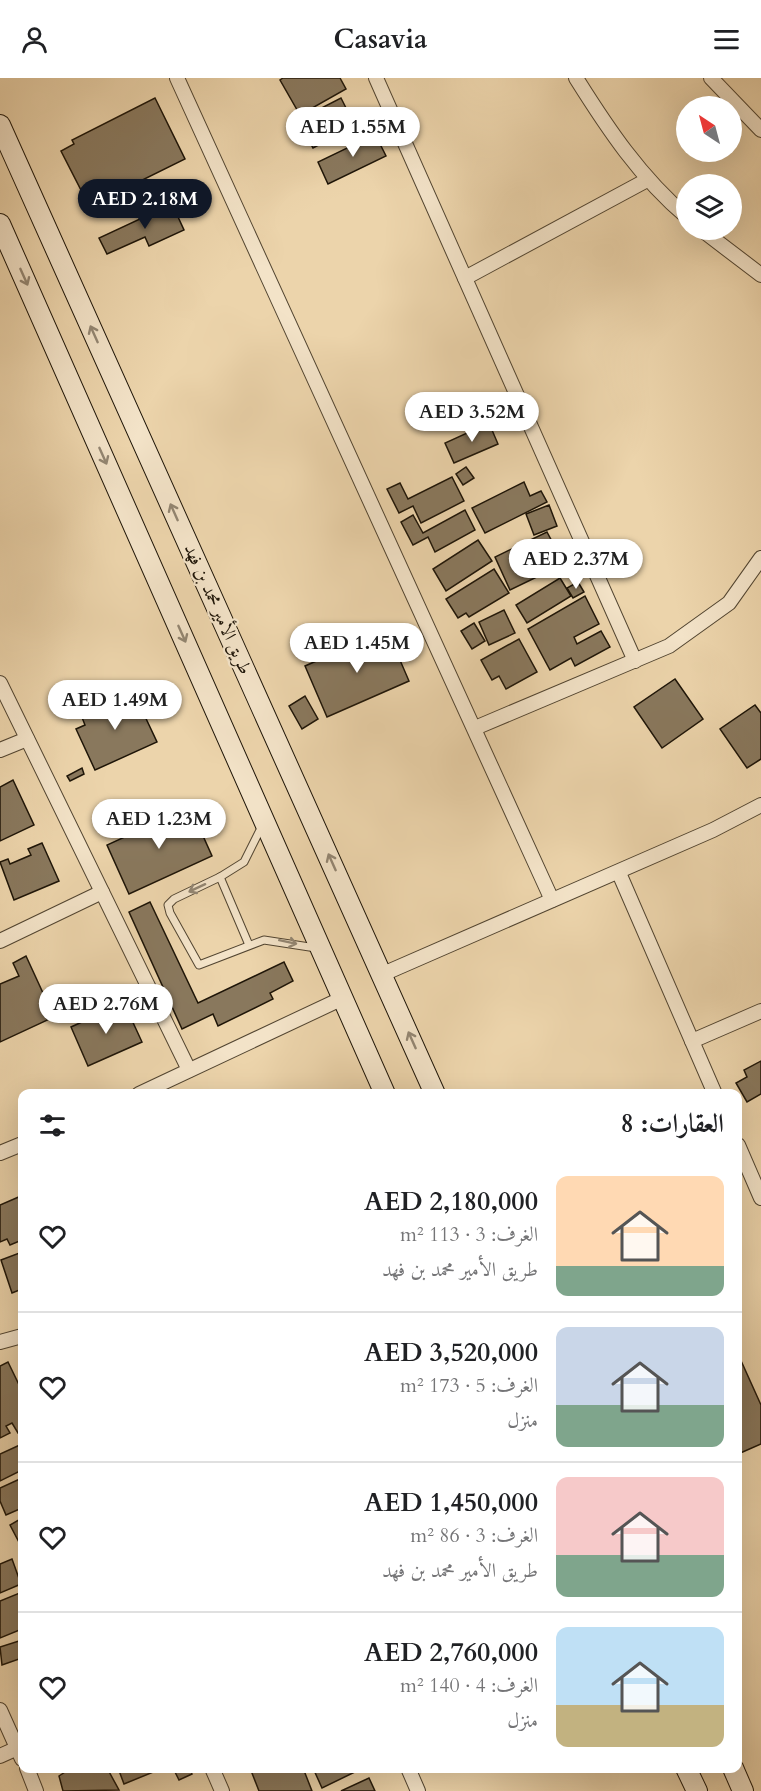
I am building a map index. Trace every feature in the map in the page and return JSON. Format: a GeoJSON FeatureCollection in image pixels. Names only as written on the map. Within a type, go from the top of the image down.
{"type":"FeatureCollection","features":[{"type":"Feature","properties":{"kind":"street"},"geometry":{"type":"LineString","coordinates":[[177,78],[552,900]]}},
{"type":"Feature","properties":{"kind":"street"},"geometry":{"type":"LineString","coordinates":[[376,78],[635,661]]}},
{"type":"Feature","properties":{"kind":"street"},"geometry":{"type":"LineString","coordinates":[[576,78],[620,147],[648,180],[676,207]]}},
{"type":"Feature","properties":{"kind":"street"},"geometry":{"type":"LineString","coordinates":[[711,78],[761,130]]}},
{"type":"Feature","properties":{"kind":"street","name":"طريق الأمير محمد بن فهد"},"geometry":{"type":"LineString","coordinates":[[0,125],[433,1089]]}},
{"type":"Feature","properties":{"kind":"street"},"geometry":{"type":"LineString","coordinates":[[465,278],[648,180]]}},
{"type":"Feature","properties":{"kind":"street"},"geometry":{"type":"LineString","coordinates":[[0,224],[383,1089]]}},
{"type":"Feature","properties":{"kind":"street"},"geometry":{"type":"LineString","coordinates":[[715,240],[761,275]]}},
{"type":"Feature","properties":{"kind":"street"},"geometry":{"type":"LineString","coordinates":[[475,728],[669,646],[729,603],[761,558]]}},
{"type":"Feature","properties":{"kind":"street"},"geometry":{"type":"LineString","coordinates":[[0,683],[189,1070]]}},
{"type":"Feature","properties":{"kind":"street"},"geometry":{"type":"LineString","coordinates":[[0,750],[27,739]]}},
{"type":"Feature","properties":{"kind":"street"},"geometry":{"type":"LineString","coordinates":[[383,974],[619,873],[713,830],[761,805]]}},
{"type":"Feature","properties":{"kind":"street"},"geometry":{"type":"LineString","coordinates":[[619,873],[714,1089]]}},
{"type":"Feature","properties":{"kind":"street"},"geometry":{"type":"LineString","coordinates":[[0,941],[102,892]]}},
{"type":"Feature","properties":{"kind":"street"},"geometry":{"type":"LineString","coordinates":[[149,1089],[343,998]]}},
{"type":"Feature","properties":{"kind":"street"},"geometry":{"type":"LineString","coordinates":[[693,1041],[761,1011]]}},
{"type":"Feature","properties":{"kind":"street"},"geometry":{"type":"LineString","coordinates":[[0,1153],[18,1146]]}},
{"type":"Feature","properties":{"kind":"street"},"geometry":{"type":"LineString","coordinates":[[742,1154],[761,1198]]}},
{"type":"Feature","properties":{"kind":"street"},"geometry":{"type":"LineString","coordinates":[[0,1342],[18,1337]]}},
{"type":"Feature","properties":{"kind":"street"},"geometry":{"type":"LineString","coordinates":[[0,1710],[18,1745]]}},
{"type":"Feature","properties":{"kind":"street"},"geometry":{"type":"LineString","coordinates":[[0,1756],[18,1752]]}},
{"type":"Feature","properties":{"kind":"street"},"geometry":{"type":"LineString","coordinates":[[29,1773],[36,1791]]}},
{"type":"Feature","properties":{"kind":"street"},"geometry":{"type":"LineString","coordinates":[[214,1773],[222,1791]]}},
{"type":"Feature","properties":{"kind":"street"},"geometry":{"type":"LineString","coordinates":[[410,1773],[418,1791]]}},
{"type":"Feature","properties":{"kind":"street"},"geometry":{"type":"LineString","coordinates":[[689,1773],[697,1791]]}},
{"type":"Feature","properties":{"kind":"street"},"geometry":{"type":"LineString","coordinates":[[735,1773],[743,1791]]}},
{"type":"Feature","properties":{"kind":"lane"},"geometry":{"type":"LineString","coordinates":[[264,821],[244,862],[220,877],[174,898],[168,905],[170,913],[199,964],[264,940],[279,940],[322,950]]}},
{"type":"Feature","properties":{"kind":"lane"},"geometry":{"type":"LineString","coordinates":[[220,877],[249,945]]}},
{"type":"Feature","properties":{"kind":"building"},"geometry":{"type":"Polygon","coordinates":[[[283,78],[340,78],[346,89],[300,115],[280,80],[283,78]]]}},
{"type":"Feature","properties":{"kind":"building"},"geometry":{"type":"Polygon","coordinates":[[[155,98],[185,159],[98,202],[92,190],[83,194],[61,151],[74,144],[72,140],[155,98]]]}},
{"type":"Feature","properties":{"kind":"building"},"geometry":{"type":"Polygon","coordinates":[[[341,98],[355,126],[313,148],[298,120],[341,98]]]}},
{"type":"Feature","properties":{"kind":"building"},"geometry":{"type":"Polygon","coordinates":[[[371,126],[386,156],[328,184],[318,162],[366,139],[362,130],[371,126]]]}},
{"type":"Feature","properties":{"kind":"building"},"geometry":{"type":"Polygon","coordinates":[[[91,192],[95,199],[85,205],[81,197],[91,192]]]}},
{"type":"Feature","properties":{"kind":"building"},"geometry":{"type":"Polygon","coordinates":[[[172,204],[184,230],[149,246],[145,237],[107,254],[99,238],[172,204]]]}},
{"type":"Feature","properties":{"kind":"building"},"geometry":{"type":"Polygon","coordinates":[[[489,423],[498,444],[454,463],[445,443],[489,423]]]}},
{"type":"Feature","properties":{"kind":"building"},"geometry":{"type":"Polygon","coordinates":[[[466,467],[474,478],[463,485],[456,474],[466,467]]]}},
{"type":"Feature","properties":{"kind":"building"},"geometry":{"type":"Polygon","coordinates":[[[452,477],[464,501],[421,523],[413,506],[399,513],[387,489],[400,483],[408,499],[452,477]]]}},
{"type":"Feature","properties":{"kind":"building"},"geometry":{"type":"Polygon","coordinates":[[[524,482],[530,496],[541,491],[547,502],[485,533],[472,508],[524,482]]]}},
{"type":"Feature","properties":{"kind":"building"},"geometry":{"type":"Polygon","coordinates":[[[549,505],[557,526],[534,535],[526,514],[549,505]]]}},
{"type":"Feature","properties":{"kind":"building"},"geometry":{"type":"Polygon","coordinates":[[[465,510],[475,530],[435,552],[428,537],[413,545],[401,522],[413,515],[423,533],[465,510]]]}},
{"type":"Feature","properties":{"kind":"building"},"geometry":{"type":"Polygon","coordinates":[[[547,532],[554,545],[559,543],[568,562],[510,590],[495,557],[547,532]]]}},
{"type":"Feature","properties":{"kind":"building"},"geometry":{"type":"Polygon","coordinates":[[[478,540],[492,561],[446,591],[433,569],[478,540]]]}},
{"type":"Feature","properties":{"kind":"building"},"geometry":{"type":"Polygon","coordinates":[[[494,569],[509,593],[469,617],[466,613],[458,618],[446,599],[494,569]]]}},
{"type":"Feature","properties":{"kind":"building"},"geometry":{"type":"Polygon","coordinates":[[[560,578],[571,596],[527,623],[516,605],[560,578]]]}},
{"type":"Feature","properties":{"kind":"building"},"geometry":{"type":"Polygon","coordinates":[[[578,582],[584,592],[573,598],[567,588],[578,582]]]}},
{"type":"Feature","properties":{"kind":"building"},"geometry":{"type":"Polygon","coordinates":[[[585,596],[599,624],[574,637],[577,644],[601,631],[610,647],[575,666],[571,658],[550,670],[528,629],[585,596]]]}},
{"type":"Feature","properties":{"kind":"building"},"geometry":{"type":"Polygon","coordinates":[[[504,610],[515,633],[489,645],[479,622],[504,610]]]}},
{"type":"Feature","properties":{"kind":"building"},"geometry":{"type":"Polygon","coordinates":[[[474,623],[485,641],[472,649],[461,631],[474,623]]]}},
{"type":"Feature","properties":{"kind":"building"},"geometry":{"type":"Polygon","coordinates":[[[387,630],[409,681],[327,717],[305,666],[387,630]]]}},
{"type":"Feature","properties":{"kind":"building"},"geometry":{"type":"Polygon","coordinates":[[[519,639],[537,672],[506,689],[499,676],[492,680],[481,660],[519,639]]]}},
{"type":"Feature","properties":{"kind":"building"},"geometry":{"type":"Polygon","coordinates":[[[675,679],[703,719],[662,748],[634,707],[675,679]]]}},
{"type":"Feature","properties":{"kind":"building"},"geometry":{"type":"Polygon","coordinates":[[[133,691],[157,742],[95,770],[76,729],[85,725],[81,715],[133,691]]]}},
{"type":"Feature","properties":{"kind":"building"},"geometry":{"type":"Polygon","coordinates":[[[305,696],[318,719],[302,729],[289,706],[305,696]]]}},
{"type":"Feature","properties":{"kind":"building"},"geometry":{"type":"Polygon","coordinates":[[[755,705],[761,713],[761,759],[747,768],[720,729],[755,705]]]}},
{"type":"Feature","properties":{"kind":"building"},"geometry":{"type":"Polygon","coordinates":[[[82,768],[84,774],[70,781],[67,776],[82,768]]]}},
{"type":"Feature","properties":{"kind":"building"},"geometry":{"type":"Polygon","coordinates":[[[13,780],[34,825],[0,841],[0,787],[13,780]]]}},
{"type":"Feature","properties":{"kind":"building"},"geometry":{"type":"Polygon","coordinates":[[[190,807],[212,856],[129,894],[107,845],[190,807]]]}},
{"type":"Feature","properties":{"kind":"building"},"geometry":{"type":"Polygon","coordinates":[[[42,843],[59,881],[14,900],[0,862],[8,859],[10,864],[31,855],[28,849],[42,843]]]}},
{"type":"Feature","properties":{"kind":"building"},"geometry":{"type":"Polygon","coordinates":[[[150,902],[198,1003],[284,962],[293,981],[270,993],[273,999],[218,1026],[213,1014],[182,1029],[129,912],[150,902]]]}},
{"type":"Feature","properties":{"kind":"building"},"geometry":{"type":"Polygon","coordinates":[[[26,956],[54,1017],[0,1042],[0,984],[19,976],[13,963],[26,956]]]}},
{"type":"Feature","properties":{"kind":"building"},"geometry":{"type":"Polygon","coordinates":[[[124,1003],[142,1042],[88,1066],[71,1027],[124,1003]]]}},
{"type":"Feature","properties":{"kind":"building"},"geometry":{"type":"Polygon","coordinates":[[[761,1061],[761,1094],[747,1102],[742,1089],[736,1083],[747,1077],[744,1070],[761,1061]]]}},
{"type":"Feature","properties":{"kind":"building"},"geometry":{"type":"Polygon","coordinates":[[[18,1197],[18,1242],[10,1245],[7,1239],[0,1242],[0,1205],[18,1197]]]}},
{"type":"Feature","properties":{"kind":"building"},"geometry":{"type":"Polygon","coordinates":[[[18,1254],[18,1291],[12,1293],[1,1260],[18,1254]]]}},
{"type":"Feature","properties":{"kind":"building"},"geometry":{"type":"Polygon","coordinates":[[[8,1362],[18,1383],[18,1433],[12,1423],[6,1426],[10,1433],[0,1438],[0,1366],[8,1362]]]}},
{"type":"Feature","properties":{"kind":"building"},"geometry":{"type":"Polygon","coordinates":[[[742,1363],[761,1405],[761,1444],[742,1452],[742,1363]]]}},
{"type":"Feature","properties":{"kind":"building"},"geometry":{"type":"Polygon","coordinates":[[[18,1446],[18,1472],[0,1481],[0,1454],[18,1446]]]}},
{"type":"Feature","properties":{"kind":"building"},"geometry":{"type":"Polygon","coordinates":[[[18,1480],[18,1510],[6,1515],[0,1501],[0,1488],[18,1480]]]}},
{"type":"Feature","properties":{"kind":"building"},"geometry":{"type":"Polygon","coordinates":[[[18,1520],[18,1540],[10,1525],[18,1520]]]}},
{"type":"Feature","properties":{"kind":"building"},"geometry":{"type":"Polygon","coordinates":[[[12,1559],[18,1576],[18,1585],[0,1593],[0,1564],[12,1559]]]}},
{"type":"Feature","properties":{"kind":"building"},"geometry":{"type":"Polygon","coordinates":[[[18,1594],[18,1631],[0,1638],[0,1601],[18,1594]]]}},
{"type":"Feature","properties":{"kind":"building"},"geometry":{"type":"Polygon","coordinates":[[[18,1641],[18,1659],[2,1665],[0,1647],[18,1641]]]}},
{"type":"Feature","properties":{"kind":"building"},"geometry":{"type":"Polygon","coordinates":[[[64,1773],[110,1773],[119,1790],[63,1791],[59,1776],[64,1773]]]}},
{"type":"Feature","properties":{"kind":"building"},"geometry":{"type":"Polygon","coordinates":[[[120,1773],[151,1773],[124,1784],[120,1773]]]}},
{"type":"Feature","properties":{"kind":"building"},"geometry":{"type":"Polygon","coordinates":[[[176,1773],[192,1773],[192,1774],[179,1780],[176,1773]]]}},
{"type":"Feature","properties":{"kind":"building"},"geometry":{"type":"Polygon","coordinates":[[[252,1773],[305,1773],[312,1791],[259,1791],[252,1773]]]}},
{"type":"Feature","properties":{"kind":"building"},"geometry":{"type":"Polygon","coordinates":[[[315,1773],[353,1773],[322,1788],[315,1773]]]}},
{"type":"Feature","properties":{"kind":"building"},"geometry":{"type":"Polygon","coordinates":[[[369,1778],[375,1791],[341,1791],[369,1778]]]}}]}
